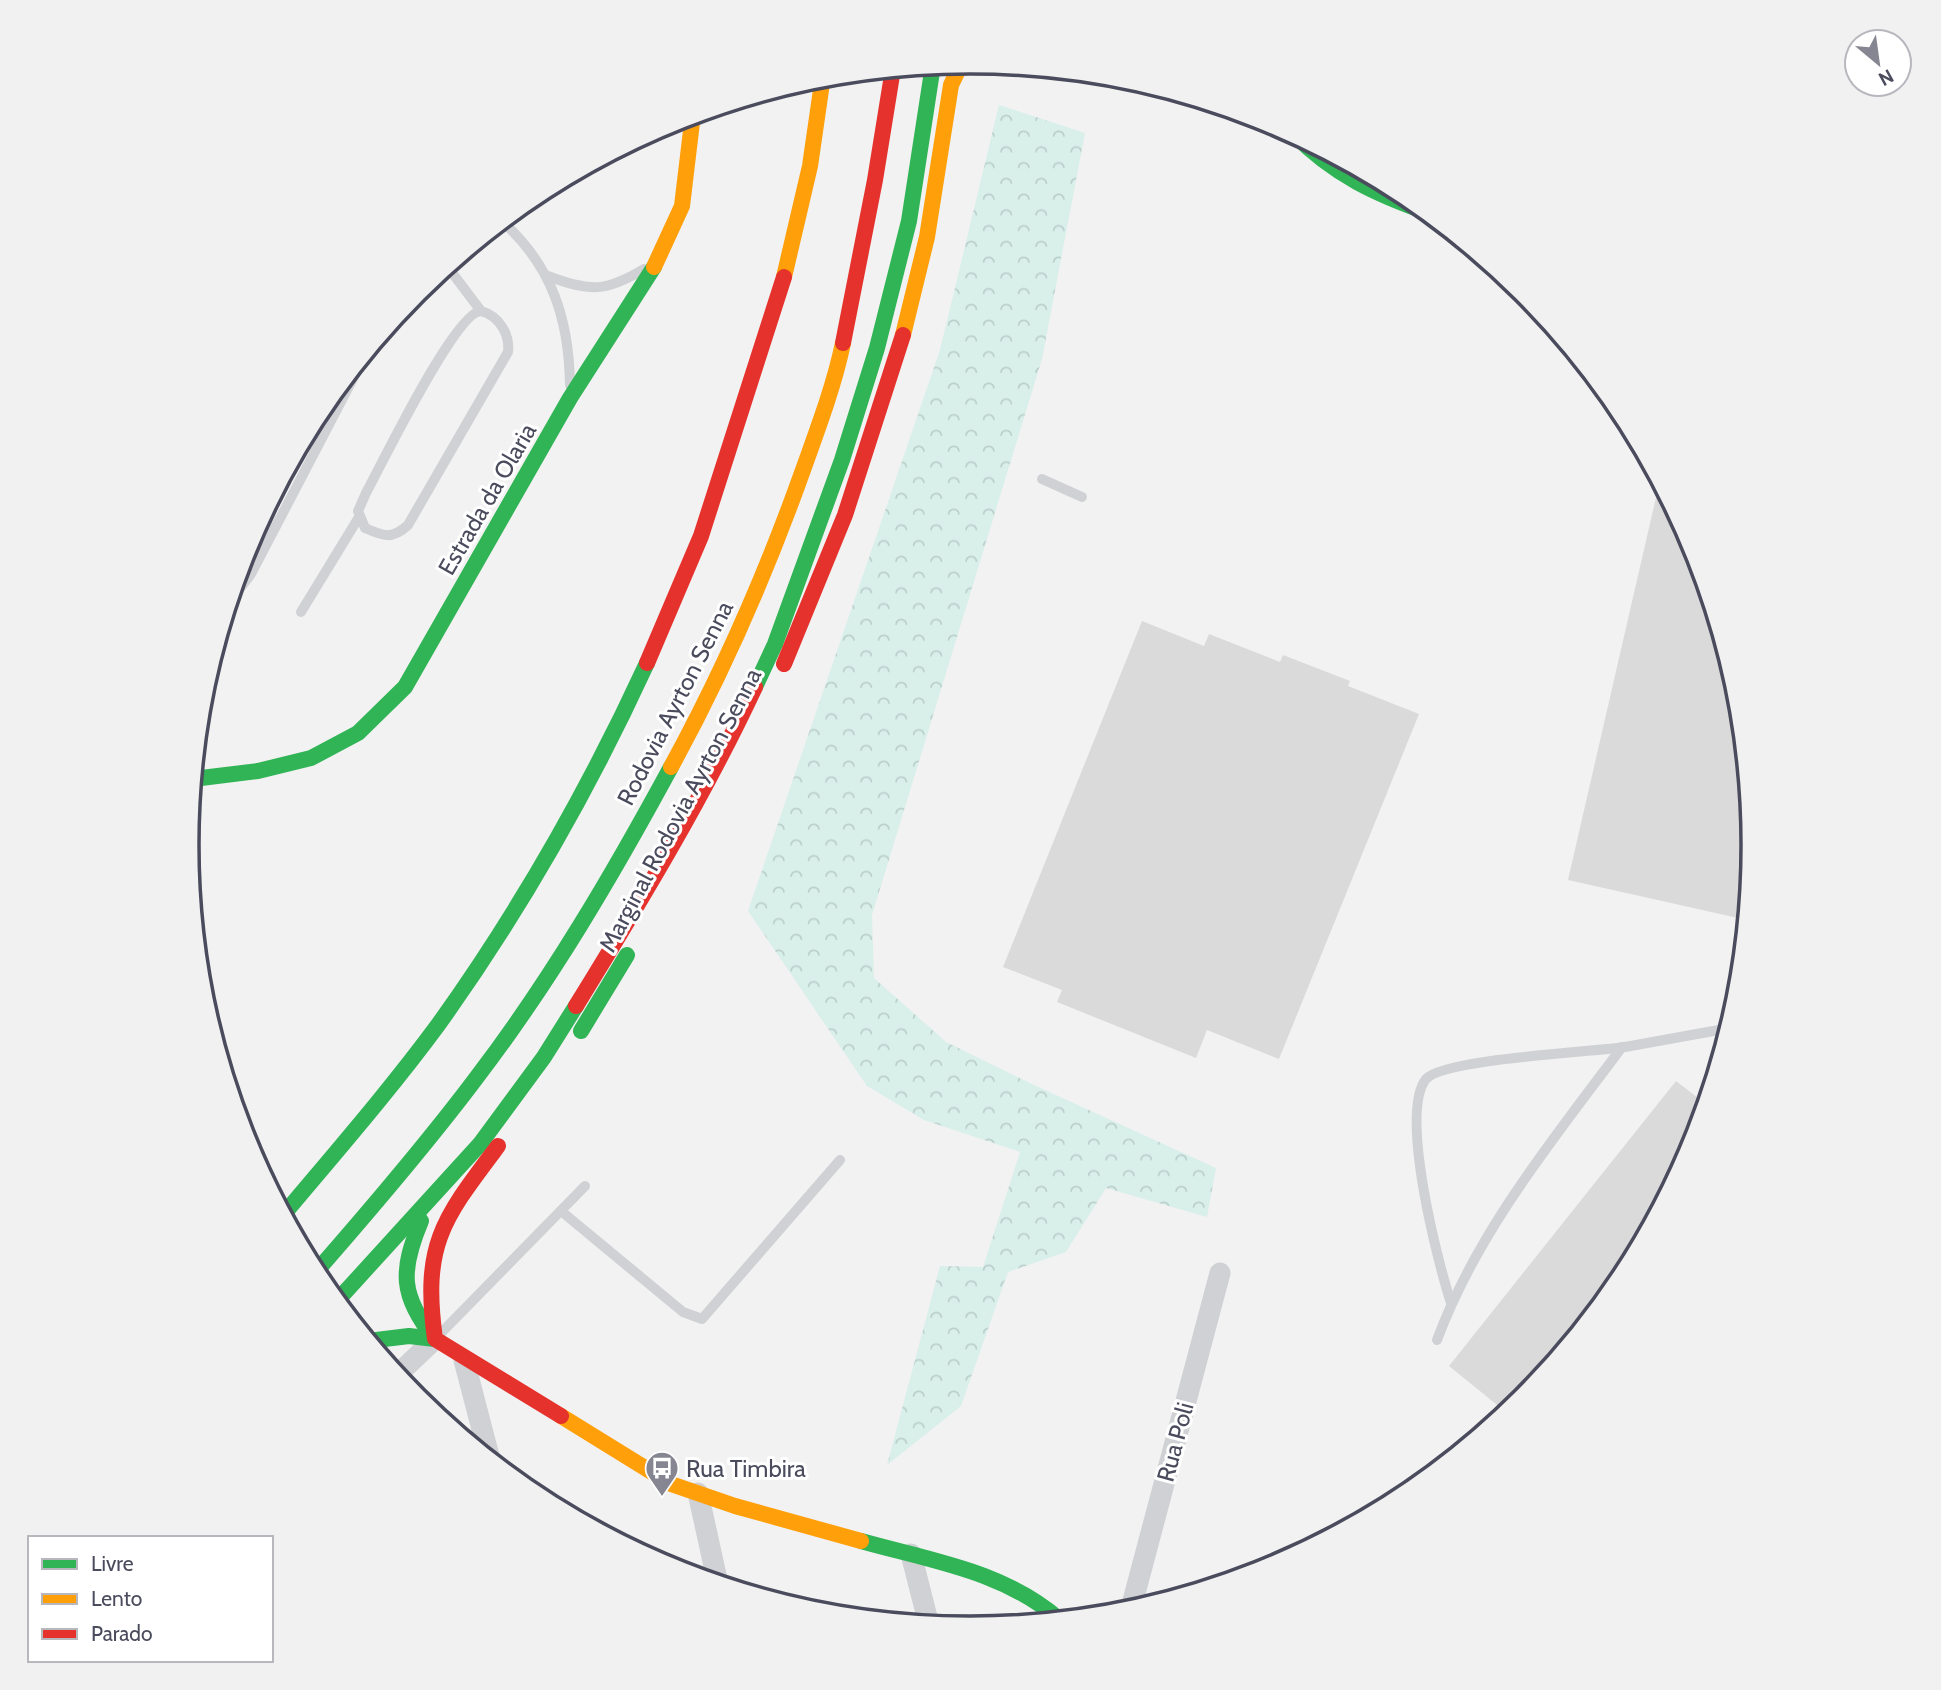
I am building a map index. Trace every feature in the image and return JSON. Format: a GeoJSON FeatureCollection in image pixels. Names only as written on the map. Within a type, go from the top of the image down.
{"type":"FeatureCollection","features":[{"type":"Feature","properties":{"kind":"main road","name":"Marginal Rodovia Ayrton Senna"},"geometry":{"type":"LineString","coordinates":[[780,673],[837,535],[896,365],[923,256],[951,85],[956,74]]}},
{"type":"Feature","properties":{"kind":"main road","name":"Marginal Rodovia Ayrton Senna"},"geometry":{"type":"LineString","coordinates":[[343,1294],[481,1144],[544,1057],[645,895],[734,732],[775,645],[842,460],[895,284],[909,221],[931,75]]}},
{"type":"Feature","properties":{"kind":"main road","name":"Rodovia Ayrton Senna"},"geometry":{"type":"LineString","coordinates":[[323,1264],[375,1208],[486,1065],[553,971],[609,878],[709,695],[768,565],[832,387],[882,155],[892,78]]}},
{"type":"Feature","properties":{"kind":"main road","name":"Rodovia Ayrton Senna"},"geometry":{"type":"LineString","coordinates":[[290,1207],[371,1109],[454,1001],[537,873],[618,725],[689,568],[766,345],[807,186],[822,88]]}},
{"type":"Feature","properties":{"kind":"main road","name":"Estrada da Olaria"},"geometry":{"type":"LineString","coordinates":[[203,778],[274,770],[308,761],[342,746],[380,716],[405,687],[570,398],[659,260],[682,206],[692,126]]}},
{"type":"Feature","properties":{"kind":"main road"},"geometry":{"type":"LineString","coordinates":[[1316,155],[1350,183],[1388,197]]}},
{"type":"Feature","properties":{"kind":"main road"},"geometry":{"type":"LineString","coordinates":[[1367,184],[1372,191]]}},
{"type":"Feature","properties":{"kind":"main road","name":"Marginal Rodovia Ayrton Senna"},"geometry":{"type":"LineString","coordinates":[[435,1339],[429,1303],[429,1281],[430,1258],[437,1233],[446,1216],[544,1085],[641,933],[738,760]]}},
{"type":"Feature","properties":{"kind":"main road"},"geometry":{"type":"LineString","coordinates":[[431,1201],[408,1248],[403,1266],[407,1296],[416,1318],[435,1339],[464,1360],[671,1484],[999,1579],[1036,1599],[1051,1612]]}},
{"type":"Feature","properties":{"kind":"main road"},"geometry":{"type":"LineString","coordinates":[[378,1340],[409,1336],[435,1339]]}},
{"type":"Feature","properties":{"kind":"street","name":"Rua Poli"},"geometry":{"type":"LineString","coordinates":[[1133,1599],[1220,1273]]}},
{"type":"Feature","properties":{"kind":"street"},"geometry":{"type":"LineString","coordinates":[[404,1369],[435,1339]]}},
{"type":"Feature","properties":{"kind":"street"},"geometry":{"type":"LineString","coordinates":[[464,1360],[486,1445]]}},
{"type":"Feature","properties":{"kind":"street"},"geometry":{"type":"LineString","coordinates":[[698,1493],[716,1573]]}},
{"type":"Feature","properties":{"kind":"street"},"geometry":{"type":"LineString","coordinates":[[911,1554],[926,1615]]}},
{"type":"Feature","properties":{"kind":"lane"},"geometry":{"type":"LineString","coordinates":[[508,228],[548,276],[566,334],[570,398]]}},
{"type":"Feature","properties":{"kind":"lane"},"geometry":{"type":"LineString","coordinates":[[548,276],[574,286],[603,289],[624,281],[659,260]]}},
{"type":"Feature","properties":{"kind":"lane"},"geometry":{"type":"LineString","coordinates":[[359,517],[365,528],[385,537],[400,533],[408,525],[508,352],[508,336],[503,327],[489,314],[481,311],[453,274]]}},
{"type":"Feature","properties":{"kind":"lane"},"geometry":{"type":"LineString","coordinates":[[301,612],[359,517],[366,493],[449,340],[468,316],[481,311]]}},
{"type":"Feature","properties":{"kind":"lane"},"geometry":{"type":"LineString","coordinates":[[247,580],[346,392]]}},
{"type":"Feature","properties":{"kind":"lane"},"geometry":{"type":"LineString","coordinates":[[1042,479],[1082,497]]}},
{"type":"Feature","properties":{"kind":"lane"},"geometry":{"type":"LineString","coordinates":[[1451,1303],[1435,1253],[1417,1138],[1421,1089],[1428,1077],[1445,1069],[1622,1047],[1719,1030]]}},
{"type":"Feature","properties":{"kind":"lane"},"geometry":{"type":"LineString","coordinates":[[1437,1340],[1451,1303],[1497,1218],[1622,1047]]}},
{"type":"Feature","properties":{"kind":"lane"},"geometry":{"type":"LineString","coordinates":[[561,1211],[683,1312],[702,1319],[839,1160]]}},
{"type":"Feature","properties":{"kind":"lane"},"geometry":{"type":"LineString","coordinates":[[435,1339],[585,1186]]}},
{"type":"Feature","properties":{"kind":"green space"},"geometry":{"type":"Polygon","coordinates":[[[999,105],[1085,133],[1042,359],[872,915],[874,978],[946,1042],[1216,1168],[1207,1217],[1106,1188],[1066,1252],[1008,1272],[961,1406],[887,1465],[940,1266],[983,1267],[1020,1152],[924,1120],[867,1086],[748,911],[940,350],[999,105]]]}},
{"type":"Feature","properties":{"kind":"building"},"geometry":{"type":"Polygon","coordinates":[[[1657,494],[1701,597],[1727,694],[1740,795],[1742,845],[1738,918],[1568,880],[1657,494]]]}},
{"type":"Feature","properties":{"kind":"building"},"geometry":{"type":"Polygon","coordinates":[[[1142,621],[1204,646],[1209,634],[1280,662],[1283,655],[1350,681],[1348,686],[1419,714],[1279,1059],[1207,1030],[1196,1058],[1057,1002],[1062,990],[1003,967],[1142,621]]]}},
{"type":"Feature","properties":{"kind":"building"},"geometry":{"type":"Polygon","coordinates":[[[1676,1081],[1699,1099],[1683,1140],[1639,1231],[1583,1315],[1551,1354],[1499,1407],[1449,1366],[1676,1081]]]}},
{"type":"Feature","properties":{"kind":"traffic: fast"},"geometry":{"type":"LineString","coordinates":[[755,687],[775,644],[842,460],[877,348],[909,221],[931,75]]}},
{"type":"Feature","properties":{"kind":"traffic: fast"},"geometry":{"type":"LineString","coordinates":[[1319,157],[1357,182],[1386,196]]}},
{"type":"Feature","properties":{"kind":"traffic: fast"},"geometry":{"type":"LineString","coordinates":[[203,778],[258,771],[311,758],[358,733],[405,687],[570,398],[654,267]]}},
{"type":"Feature","properties":{"kind":"traffic: fast"},"geometry":{"type":"LineString","coordinates":[[290,1207],[420,1049],[497,938],[577,803],[647,663]]}},
{"type":"Feature","properties":{"kind":"traffic: fast"},"geometry":{"type":"LineString","coordinates":[[323,1264],[458,1102],[530,1003],[580,926],[671,767]]}},
{"type":"Feature","properties":{"kind":"traffic: fast"},"geometry":{"type":"LineString","coordinates":[[581,1031],[627,955]]}},
{"type":"Feature","properties":{"kind":"traffic: fast"},"geometry":{"type":"LineString","coordinates":[[343,1294],[480,1144],[544,1057],[576,1006]]}},
{"type":"Feature","properties":{"kind":"traffic: fast"},"geometry":{"type":"LineString","coordinates":[[421,1221],[409,1254],[407,1283],[415,1309],[435,1339]]}},
{"type":"Feature","properties":{"kind":"traffic: fast"},"geometry":{"type":"LineString","coordinates":[[378,1340],[409,1336],[435,1339]]}},
{"type":"Feature","properties":{"kind":"traffic: fast"},"geometry":{"type":"LineString","coordinates":[[861,1541],[991,1579],[1015,1590],[1050,1612]]}},
{"type":"Feature","properties":{"kind":"traffic: slow"},"geometry":{"type":"LineString","coordinates":[[903,335],[927,237],[951,85],[956,74]]}},
{"type":"Feature","properties":{"kind":"traffic: slow"},"geometry":{"type":"LineString","coordinates":[[784,277],[810,166],[821,88]]}},
{"type":"Feature","properties":{"kind":"traffic: slow"},"geometry":{"type":"LineString","coordinates":[[654,267],[682,206],[692,126]]}},
{"type":"Feature","properties":{"kind":"traffic: slow"},"geometry":{"type":"LineString","coordinates":[[671,767],[726,658],[774,546],[825,407],[843,343]]}},
{"type":"Feature","properties":{"kind":"traffic: slow"},"geometry":{"type":"LineString","coordinates":[[561,1416],[671,1484],[735,1506],[861,1541]]}},
{"type":"Feature","properties":{"kind":"traffic: jam"},"geometry":{"type":"LineString","coordinates":[[843,343],[875,180],[892,78]]}},
{"type":"Feature","properties":{"kind":"traffic: jam"},"geometry":{"type":"LineString","coordinates":[[647,663],[701,536],[784,277]]}},
{"type":"Feature","properties":{"kind":"traffic: jam"},"geometry":{"type":"LineString","coordinates":[[784,664],[845,515],[903,335]]}},
{"type":"Feature","properties":{"kind":"traffic: jam"},"geometry":{"type":"LineString","coordinates":[[576,1006],[692,809],[755,687]]}},
{"type":"Feature","properties":{"kind":"traffic: jam"},"geometry":{"type":"LineString","coordinates":[[498,1146],[450,1214],[441,1234],[432,1279],[435,1339],[561,1416]]}},
{"type":"Feature","properties":{"kind":"place","name":"Rua Timbira"},"geometry":{"type":"Point","coordinates":[662,1498]}}]}
